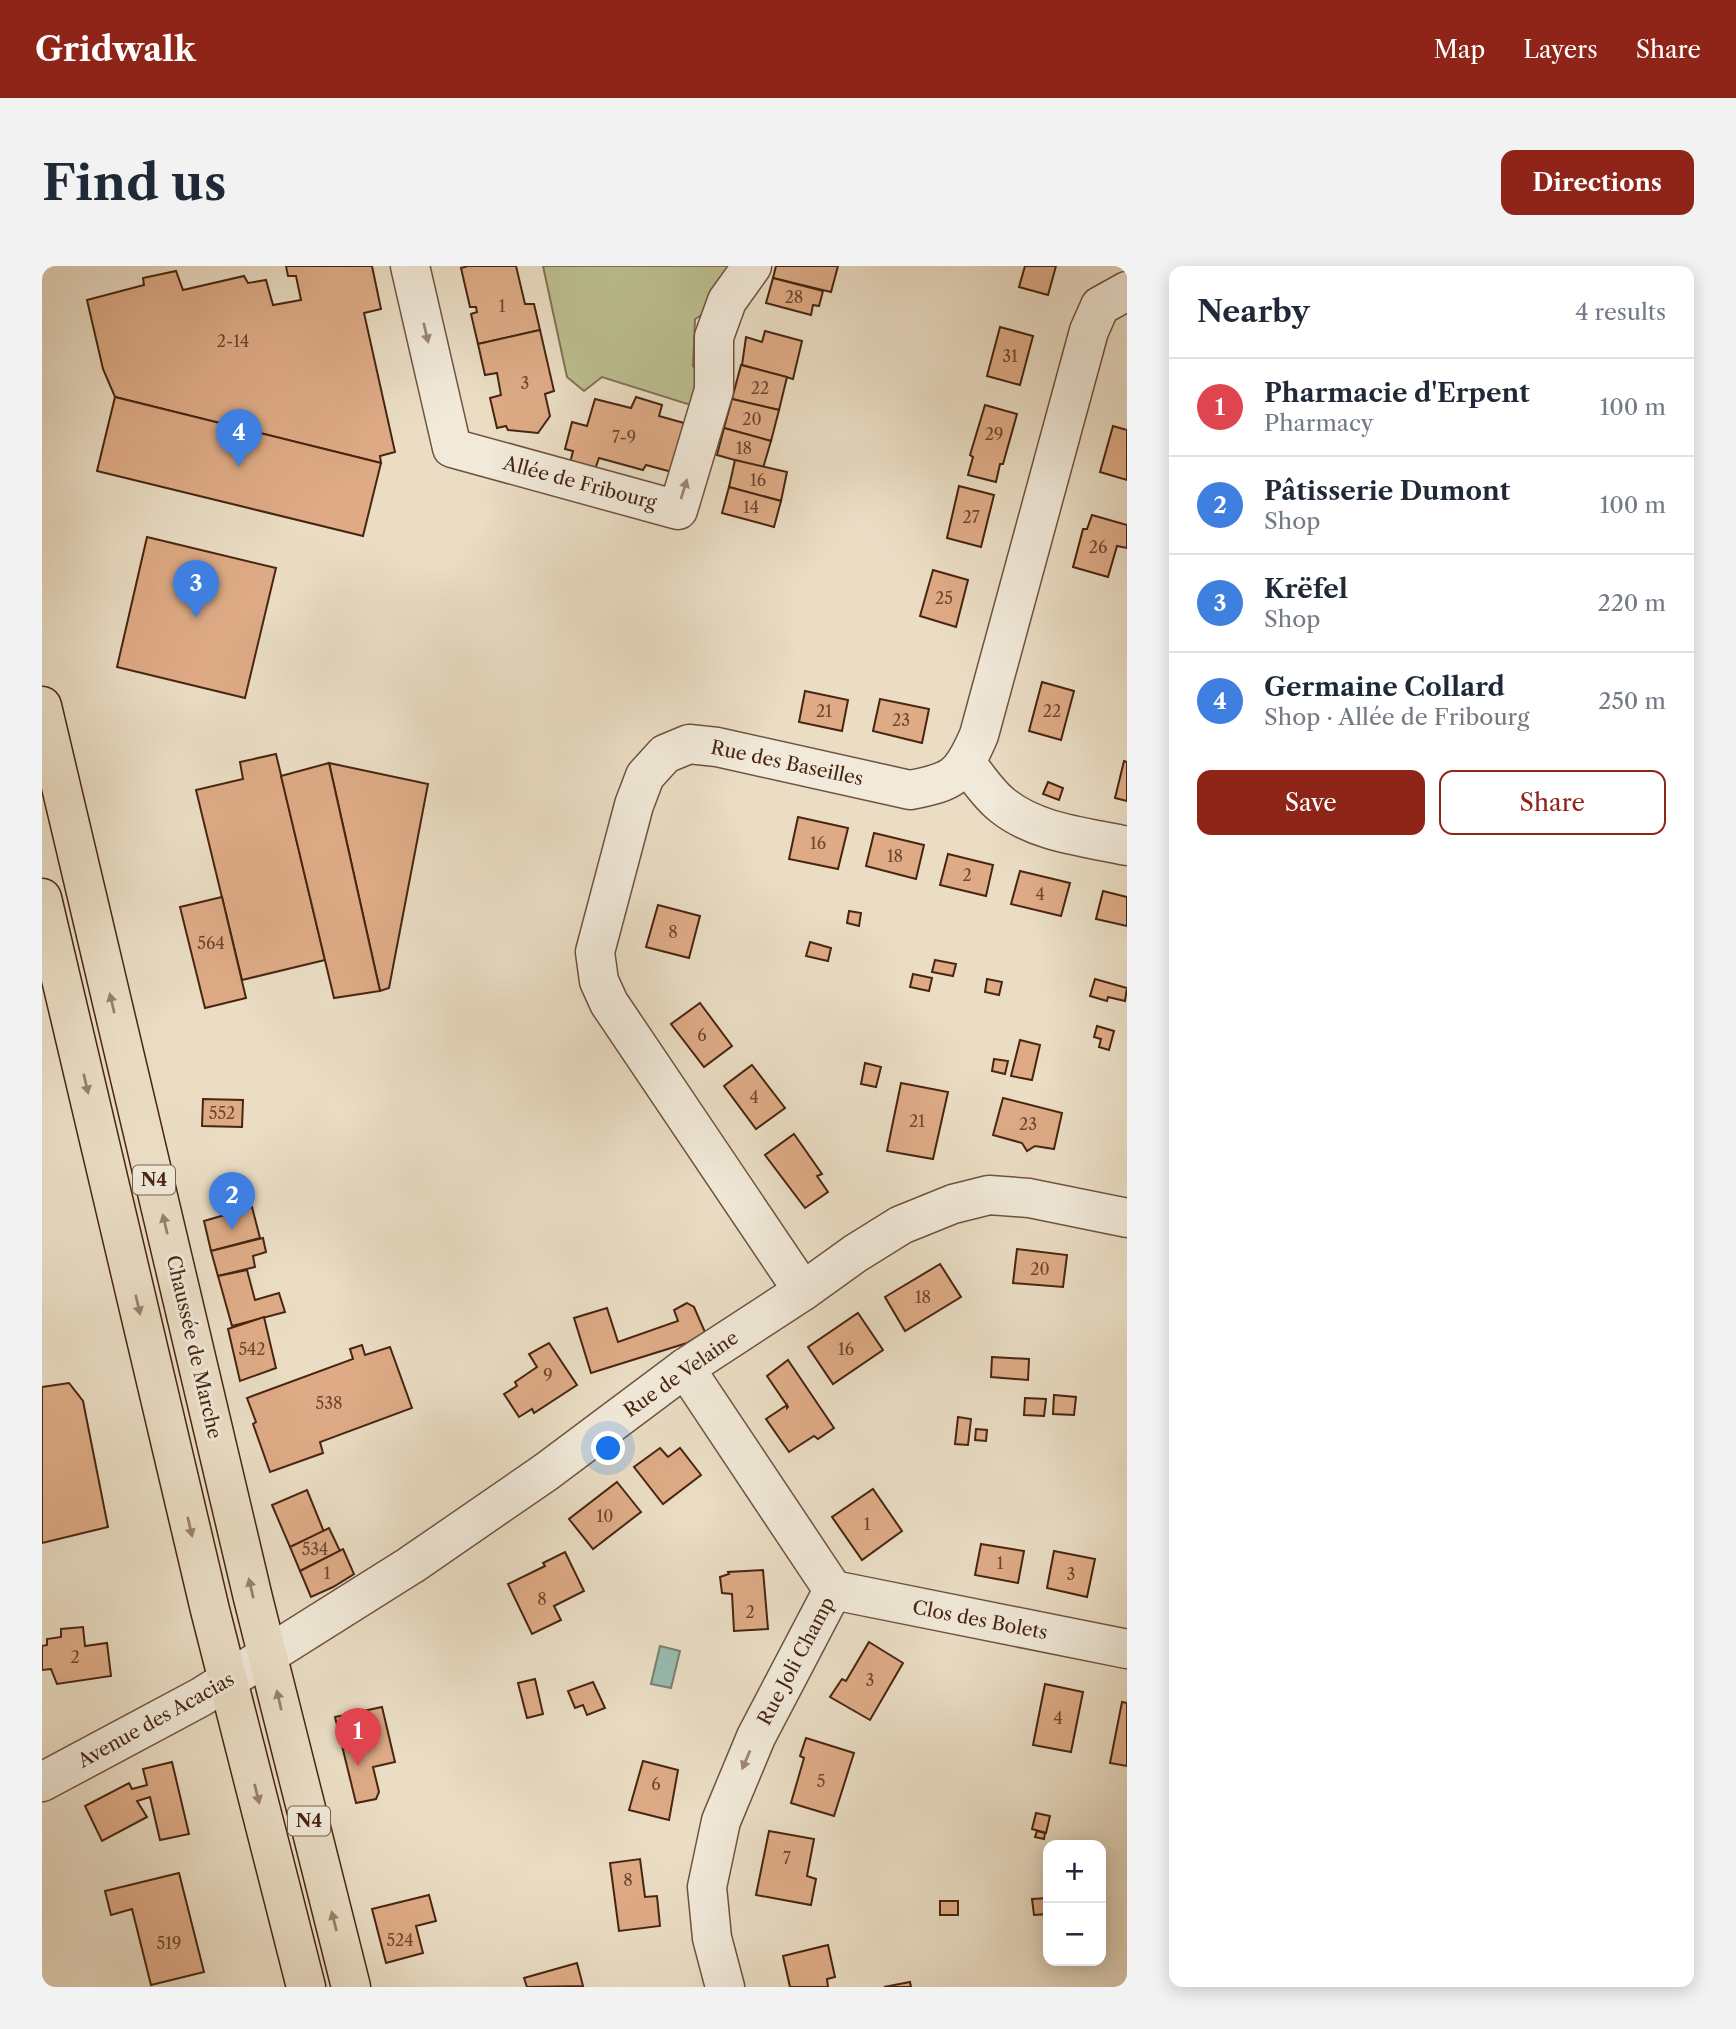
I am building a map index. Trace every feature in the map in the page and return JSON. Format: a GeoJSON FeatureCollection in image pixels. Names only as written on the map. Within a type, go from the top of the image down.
{"type":"FeatureCollection","features":[{"type":"Feature","properties":{"kind":"main road","name":"Chaussée de Marche"},"geometry":{"type":"LineString","coordinates":[[42,706],[268,1654],[351,1987]]}},
{"type":"Feature","properties":{"kind":"main road","name":"N4"},"geometry":{"type":"LineString","coordinates":[[42,898],[228,1681],[306,1987]]}},
{"type":"Feature","properties":{"kind":"street","name":"Allée de Fribourg"},"geometry":{"type":"LineString","coordinates":[[410,266],[452,448],[678,510],[714,390],[714,337],[727,301],[752,266]]}},
{"type":"Feature","properties":{"kind":"street"},"geometry":{"type":"LineString","coordinates":[[1127,291],[1100,306],[1089,331],[979,735],[967,764],[1003,806],[1026,820],[1050,829],[1127,846]]}},
{"type":"Feature","properties":{"kind":"street","name":"Rue des Baseilles"},"geometry":{"type":"LineString","coordinates":[[803,1291],[609,1003],[599,981],[594,952],[634,805],[645,776],[665,754],[689,744],[717,747],[909,790],[942,784],[967,764]]}},
{"type":"Feature","properties":{"kind":"street","name":"Rue de Velaine"},"geometry":{"type":"LineString","coordinates":[[268,1654],[411,1565],[546,1472],[685,1368],[901,1225],[953,1204],[989,1195],[1029,1198],[1127,1218]]}},
{"type":"Feature","properties":{"kind":"street","name":"Rue Joli Champ"},"geometry":{"type":"LineString","coordinates":[[685,1368],[833,1590],[756,1737],[720,1821],[707,1887],[712,1938],[725,1987]]}},
{"type":"Feature","properties":{"kind":"street","name":"Clos des Bolets"},"geometry":{"type":"LineString","coordinates":[[833,1590],[1127,1649]]}},
{"type":"Feature","properties":{"kind":"street","name":"Avenue des Acacias"},"geometry":{"type":"LineString","coordinates":[[42,1782],[228,1681],[268,1654]]}},
{"type":"Feature","properties":{"kind":"green space"},"geometry":{"type":"Polygon","coordinates":[[[543,266],[738,266],[705,313],[695,319],[693,366],[701,373],[697,407],[602,377],[584,391],[567,377],[543,266]]]}},
{"type":"Feature","properties":{"kind":"water"},"geometry":{"type":"Polygon","coordinates":[[[660,1646],[680,1651],[671,1688],[651,1684],[660,1646]]]}},
{"type":"Feature","properties":{"kind":"building"},"geometry":{"type":"Polygon","coordinates":[[[286,266],[372,266],[381,309],[364,313],[395,452],[380,456],[381,463],[115,397],[103,369],[87,300],[144,285],[143,278],[176,271],[183,290],[244,276],[248,283],[266,280],[273,305],[301,300],[296,276],[288,276],[286,266]]]}},
{"type":"Feature","properties":{"kind":"building"},"geometry":{"type":"Polygon","coordinates":[[[516,266],[525,304],[534,304],[540,330],[478,344],[471,314],[477,312],[476,307],[470,307],[461,268],[516,266]]]}},
{"type":"Feature","properties":{"kind":"building"},"geometry":{"type":"Polygon","coordinates":[[[776,266],[838,266],[831,292],[773,278],[776,266]]]}},
{"type":"Feature","properties":{"kind":"building"},"geometry":{"type":"Polygon","coordinates":[[[1025,266],[1056,266],[1048,295],[1019,287],[1025,266]]]}},
{"type":"Feature","properties":{"kind":"building"},"geometry":{"type":"Polygon","coordinates":[[[773,278],[823,291],[819,306],[813,305],[811,315],[766,303],[773,278]]]}},
{"type":"Feature","properties":{"kind":"building"},"geometry":{"type":"Polygon","coordinates":[[[1000,327],[1033,336],[1020,385],[987,376],[1000,327]]]}},
{"type":"Feature","properties":{"kind":"building"},"geometry":{"type":"Polygon","coordinates":[[[540,330],[554,391],[545,394],[550,416],[538,433],[508,430],[506,426],[497,428],[490,398],[501,395],[497,373],[485,375],[478,344],[540,330]]]}},
{"type":"Feature","properties":{"kind":"building"},"geometry":{"type":"Polygon","coordinates":[[[765,331],[802,341],[793,379],[742,365],[746,337],[762,342],[765,331]]]}},
{"type":"Feature","properties":{"kind":"building"},"geometry":{"type":"Polygon","coordinates":[[[741,365],[787,377],[779,410],[732,399],[741,365]]]}},
{"type":"Feature","properties":{"kind":"building"},"geometry":{"type":"Polygon","coordinates":[[[115,397],[381,463],[363,536],[97,471],[115,397]]]}},
{"type":"Feature","properties":{"kind":"building"},"geometry":{"type":"Polygon","coordinates":[[[636,397],[662,405],[659,416],[684,423],[672,472],[646,465],[643,470],[599,458],[592,478],[568,471],[573,451],[565,449],[572,422],[587,426],[595,399],[631,408],[636,397]]]}},
{"type":"Feature","properties":{"kind":"building"},"geometry":{"type":"Polygon","coordinates":[[[732,399],[779,410],[771,441],[724,428],[732,399]]]}},
{"type":"Feature","properties":{"kind":"building"},"geometry":{"type":"Polygon","coordinates":[[[985,405],[1017,414],[996,482],[968,475],[973,457],[970,455],[985,405]]]}},
{"type":"Feature","properties":{"kind":"building"},"geometry":{"type":"Polygon","coordinates":[[[1113,426],[1127,430],[1127,480],[1100,472],[1113,426]]]}},
{"type":"Feature","properties":{"kind":"building"},"geometry":{"type":"Polygon","coordinates":[[[724,428],[771,441],[763,468],[717,455],[724,428]]]}},
{"type":"Feature","properties":{"kind":"building"},"geometry":{"type":"Polygon","coordinates":[[[735,460],[787,472],[781,501],[729,487],[735,460]]]}},
{"type":"Feature","properties":{"kind":"building"},"geometry":{"type":"Polygon","coordinates":[[[959,486],[994,495],[981,547],[947,538],[959,486]]]}},
{"type":"Feature","properties":{"kind":"building"},"geometry":{"type":"Polygon","coordinates":[[[729,487],[781,501],[774,527],[722,513],[729,487]]]}},
{"type":"Feature","properties":{"kind":"building"},"geometry":{"type":"Polygon","coordinates":[[[1092,515],[1127,525],[1127,548],[1117,546],[1108,577],[1073,567],[1083,529],[1087,529],[1092,515]]]}},
{"type":"Feature","properties":{"kind":"building"},"geometry":{"type":"Polygon","coordinates":[[[147,537],[276,568],[245,698],[117,667],[147,537]]]}},
{"type":"Feature","properties":{"kind":"building"},"geometry":{"type":"Polygon","coordinates":[[[933,570],[968,580],[956,627],[920,616],[933,570]]]}},
{"type":"Feature","properties":{"kind":"building"},"geometry":{"type":"Polygon","coordinates":[[[1042,682],[1074,691],[1061,740],[1029,731],[1042,682]]]}},
{"type":"Feature","properties":{"kind":"building"},"geometry":{"type":"Polygon","coordinates":[[[805,691],[848,700],[842,731],[799,722],[805,691]]]}},
{"type":"Feature","properties":{"kind":"building"},"geometry":{"type":"Polygon","coordinates":[[[880,699],[929,709],[922,743],[873,731],[880,699]]]}},
{"type":"Feature","properties":{"kind":"building"},"geometry":{"type":"Polygon","coordinates":[[[276,754],[325,960],[242,980],[196,790],[243,779],[240,762],[276,754]]]}},
{"type":"Feature","properties":{"kind":"building"},"geometry":{"type":"Polygon","coordinates":[[[1124,761],[1127,762],[1127,801],[1115,798],[1124,761]]]}},
{"type":"Feature","properties":{"kind":"building"},"geometry":{"type":"Polygon","coordinates":[[[329,763],[428,784],[389,988],[380,991],[329,763]]]}},
{"type":"Feature","properties":{"kind":"building"},"geometry":{"type":"Polygon","coordinates":[[[329,763],[380,991],[334,998],[281,776],[329,763]]]}},
{"type":"Feature","properties":{"kind":"building"},"geometry":{"type":"Polygon","coordinates":[[[1048,782],[1063,788],[1059,800],[1043,794],[1048,782]]]}},
{"type":"Feature","properties":{"kind":"building"},"geometry":{"type":"Polygon","coordinates":[[[798,817],[848,828],[838,869],[789,859],[798,817]]]}},
{"type":"Feature","properties":{"kind":"building"},"geometry":{"type":"Polygon","coordinates":[[[874,833],[924,845],[916,879],[866,866],[874,833]]]}},
{"type":"Feature","properties":{"kind":"building"},"geometry":{"type":"Polygon","coordinates":[[[948,854],[993,865],[986,896],[940,885],[948,854]]]}},
{"type":"Feature","properties":{"kind":"building"},"geometry":{"type":"Polygon","coordinates":[[[1020,871],[1070,883],[1061,916],[1011,904],[1020,871]]]}},
{"type":"Feature","properties":{"kind":"building"},"geometry":{"type":"Polygon","coordinates":[[[1103,891],[1127,897],[1127,926],[1096,919],[1103,891]]]}},
{"type":"Feature","properties":{"kind":"building"},"geometry":{"type":"Polygon","coordinates":[[[222,897],[246,998],[205,1008],[180,907],[222,897]]]}},
{"type":"Feature","properties":{"kind":"building"},"geometry":{"type":"Polygon","coordinates":[[[658,905],[700,916],[689,958],[646,947],[658,905]]]}},
{"type":"Feature","properties":{"kind":"building"},"geometry":{"type":"Polygon","coordinates":[[[849,911],[861,913],[859,926],[847,923],[849,911]]]}},
{"type":"Feature","properties":{"kind":"building"},"geometry":{"type":"Polygon","coordinates":[[[810,942],[831,948],[828,961],[806,956],[810,942]]]}},
{"type":"Feature","properties":{"kind":"building"},"geometry":{"type":"Polygon","coordinates":[[[935,960],[956,964],[953,976],[932,972],[935,960]]]}},
{"type":"Feature","properties":{"kind":"building"},"geometry":{"type":"Polygon","coordinates":[[[913,974],[932,978],[929,991],[910,987],[913,974]]]}},
{"type":"Feature","properties":{"kind":"building"},"geometry":{"type":"Polygon","coordinates":[[[987,979],[1002,982],[999,995],[985,992],[987,979]]]}},
{"type":"Feature","properties":{"kind":"building"},"geometry":{"type":"Polygon","coordinates":[[[1095,979],[1127,988],[1125,1001],[1108,997],[1107,1001],[1090,996],[1095,979]]]}},
{"type":"Feature","properties":{"kind":"building"},"geometry":{"type":"Polygon","coordinates":[[[700,1003],[732,1046],[704,1067],[671,1024],[700,1003]]]}},
{"type":"Feature","properties":{"kind":"building"},"geometry":{"type":"Polygon","coordinates":[[[1097,1026],[1114,1031],[1109,1050],[1099,1047],[1101,1039],[1094,1037],[1097,1026]]]}},
{"type":"Feature","properties":{"kind":"building"},"geometry":{"type":"Polygon","coordinates":[[[1020,1040],[1040,1045],[1032,1080],[1011,1076],[1020,1040]]]}},
{"type":"Feature","properties":{"kind":"building"},"geometry":{"type":"Polygon","coordinates":[[[994,1059],[1008,1061],[1005,1074],[992,1071],[994,1059]]]}},
{"type":"Feature","properties":{"kind":"building"},"geometry":{"type":"Polygon","coordinates":[[[865,1063],[881,1067],[876,1087],[861,1084],[865,1063]]]}},
{"type":"Feature","properties":{"kind":"building"},"geometry":{"type":"Polygon","coordinates":[[[752,1065],[785,1108],[756,1129],[724,1086],[752,1065]]]}},
{"type":"Feature","properties":{"kind":"building"},"geometry":{"type":"Polygon","coordinates":[[[901,1083],[948,1092],[933,1159],[887,1151],[901,1083]]]}},
{"type":"Feature","properties":{"kind":"building"},"geometry":{"type":"Polygon","coordinates":[[[1003,1098],[1062,1113],[1054,1149],[1035,1146],[1027,1151],[1022,1143],[993,1135],[1003,1098]]]}},
{"type":"Feature","properties":{"kind":"building"},"geometry":{"type":"Polygon","coordinates":[[[203,1099],[243,1100],[242,1127],[202,1126],[203,1099]]]}},
{"type":"Feature","properties":{"kind":"building"},"geometry":{"type":"Polygon","coordinates":[[[794,1134],[822,1174],[817,1176],[828,1192],[805,1208],[765,1155],[794,1134]]]}},
{"type":"Feature","properties":{"kind":"building"},"geometry":{"type":"Polygon","coordinates":[[[252,1207],[260,1238],[211,1251],[204,1221],[252,1207]]]}},
{"type":"Feature","properties":{"kind":"building"},"geometry":{"type":"Polygon","coordinates":[[[263,1238],[266,1252],[253,1256],[255,1267],[218,1276],[211,1251],[263,1238]]]}},
{"type":"Feature","properties":{"kind":"building"},"geometry":{"type":"Polygon","coordinates":[[[1017,1249],[1067,1255],[1063,1287],[1013,1283],[1017,1249]]]}},
{"type":"Feature","properties":{"kind":"building"},"geometry":{"type":"Polygon","coordinates":[[[940,1264],[961,1297],[905,1331],[885,1297],[940,1264]]]}},
{"type":"Feature","properties":{"kind":"building"},"geometry":{"type":"Polygon","coordinates":[[[247,1270],[255,1300],[279,1293],[285,1312],[232,1326],[218,1276],[247,1270]]]}},
{"type":"Feature","properties":{"kind":"building"},"geometry":{"type":"Polygon","coordinates":[[[687,1303],[694,1307],[705,1332],[687,1343],[591,1373],[574,1318],[607,1308],[618,1342],[678,1321],[674,1310],[687,1303]]]}},
{"type":"Feature","properties":{"kind":"building"},"geometry":{"type":"Polygon","coordinates":[[[858,1313],[883,1350],[833,1384],[808,1347],[858,1313]]]}},
{"type":"Feature","properties":{"kind":"building"},"geometry":{"type":"Polygon","coordinates":[[[264,1317],[276,1368],[240,1381],[228,1329],[264,1317]]]}},
{"type":"Feature","properties":{"kind":"building"},"geometry":{"type":"Polygon","coordinates":[[[549,1343],[577,1385],[534,1413],[532,1409],[519,1417],[504,1394],[517,1386],[515,1382],[537,1367],[529,1354],[549,1343]]]}},
{"type":"Feature","properties":{"kind":"building"},"geometry":{"type":"Polygon","coordinates":[[[362,1345],[365,1355],[390,1347],[412,1408],[320,1442],[323,1453],[270,1472],[247,1398],[353,1359],[350,1349],[362,1345]]]}},
{"type":"Feature","properties":{"kind":"building"},"geometry":{"type":"Polygon","coordinates":[[[992,1357],[1029,1359],[1028,1380],[991,1377],[992,1357]]]}},
{"type":"Feature","properties":{"kind":"building"},"geometry":{"type":"Polygon","coordinates":[[[788,1360],[834,1428],[818,1439],[814,1436],[789,1452],[766,1419],[787,1405],[767,1376],[788,1360]]]}},
{"type":"Feature","properties":{"kind":"building"},"geometry":{"type":"Polygon","coordinates":[[[69,1383],[83,1401],[108,1527],[42,1543],[42,1387],[69,1383]]]}},
{"type":"Feature","properties":{"kind":"building"},"geometry":{"type":"Polygon","coordinates":[[[1054,1395],[1076,1397],[1074,1415],[1053,1414],[1054,1395]]]}},
{"type":"Feature","properties":{"kind":"building"},"geometry":{"type":"Polygon","coordinates":[[[1025,1398],[1046,1399],[1044,1416],[1024,1415],[1025,1398]]]}},
{"type":"Feature","properties":{"kind":"building"},"geometry":{"type":"Polygon","coordinates":[[[958,1417],[971,1419],[968,1445],[955,1444],[958,1417]]]}},
{"type":"Feature","properties":{"kind":"building"},"geometry":{"type":"Polygon","coordinates":[[[976,1429],[987,1430],[986,1441],[975,1440],[976,1429]]]}},
{"type":"Feature","properties":{"kind":"building"},"geometry":{"type":"Polygon","coordinates":[[[660,1448],[668,1457],[680,1448],[701,1475],[663,1504],[634,1467],[660,1448]]]}},
{"type":"Feature","properties":{"kind":"building"},"geometry":{"type":"Polygon","coordinates":[[[617,1482],[641,1512],[593,1549],[569,1519],[617,1482]]]}},
{"type":"Feature","properties":{"kind":"building"},"geometry":{"type":"Polygon","coordinates":[[[873,1489],[902,1531],[862,1560],[832,1517],[873,1489]]]}},
{"type":"Feature","properties":{"kind":"building"},"geometry":{"type":"Polygon","coordinates":[[[307,1490],[324,1532],[290,1547],[272,1505],[307,1490]]]}},
{"type":"Feature","properties":{"kind":"building"},"geometry":{"type":"Polygon","coordinates":[[[329,1528],[340,1551],[300,1571],[290,1547],[329,1528]]]}},
{"type":"Feature","properties":{"kind":"building"},"geometry":{"type":"Polygon","coordinates":[[[981,1544],[1024,1551],[1018,1583],[975,1575],[981,1544]]]}},
{"type":"Feature","properties":{"kind":"building"},"geometry":{"type":"Polygon","coordinates":[[[343,1549],[354,1574],[311,1597],[300,1571],[343,1549]]]}},
{"type":"Feature","properties":{"kind":"building"},"geometry":{"type":"Polygon","coordinates":[[[1054,1551],[1095,1559],[1087,1597],[1047,1588],[1054,1551]]]}},
{"type":"Feature","properties":{"kind":"building"},"geometry":{"type":"Polygon","coordinates":[[[565,1552],[584,1591],[554,1606],[561,1620],[532,1634],[508,1584],[545,1566],[543,1563],[565,1552]]]}},
{"type":"Feature","properties":{"kind":"building"},"geometry":{"type":"Polygon","coordinates":[[[763,1570],[768,1629],[734,1631],[732,1594],[722,1593],[720,1577],[729,1574],[728,1572],[763,1570]]]}},
{"type":"Feature","properties":{"kind":"building"},"geometry":{"type":"Polygon","coordinates":[[[83,1627],[85,1646],[107,1643],[111,1676],[57,1684],[51,1669],[42,1670],[42,1646],[47,1645],[47,1639],[61,1637],[61,1629],[83,1627]]]}},
{"type":"Feature","properties":{"kind":"building"},"geometry":{"type":"Polygon","coordinates":[[[869,1642],[903,1663],[870,1720],[830,1697],[842,1679],[846,1681],[869,1642]]]}},
{"type":"Feature","properties":{"kind":"building"},"geometry":{"type":"Polygon","coordinates":[[[535,1679],[543,1714],[527,1718],[518,1683],[535,1679]]]}},
{"type":"Feature","properties":{"kind":"building"},"geometry":{"type":"Polygon","coordinates":[[[593,1682],[605,1708],[587,1715],[583,1705],[575,1708],[568,1691],[593,1682]]]}},
{"type":"Feature","properties":{"kind":"building"},"geometry":{"type":"Polygon","coordinates":[[[1045,1684],[1083,1692],[1071,1752],[1033,1745],[1045,1684]]]}},
{"type":"Feature","properties":{"kind":"building"},"geometry":{"type":"Polygon","coordinates":[[[1122,1702],[1127,1703],[1127,1766],[1110,1763],[1122,1702]]]}},
{"type":"Feature","properties":{"kind":"building"},"geometry":{"type":"Polygon","coordinates":[[[382,1707],[395,1762],[373,1767],[379,1792],[376,1799],[356,1803],[335,1717],[382,1707]]]}},
{"type":"Feature","properties":{"kind":"building"},"geometry":{"type":"Polygon","coordinates":[[[806,1738],[854,1753],[834,1816],[791,1803],[804,1758],[800,1756],[806,1738]]]}},
{"type":"Feature","properties":{"kind":"building"},"geometry":{"type":"Polygon","coordinates":[[[643,1761],[678,1770],[669,1820],[629,1810],[643,1761]]]}},
{"type":"Feature","properties":{"kind":"building"},"geometry":{"type":"Polygon","coordinates":[[[172,1762],[189,1834],[160,1840],[150,1797],[137,1801],[147,1817],[102,1841],[85,1806],[129,1783],[132,1789],[147,1785],[143,1769],[172,1762]]]}},
{"type":"Feature","properties":{"kind":"building"},"geometry":{"type":"Polygon","coordinates":[[[1036,1813],[1050,1816],[1046,1833],[1032,1829],[1036,1813]]]}},
{"type":"Feature","properties":{"kind":"building"},"geometry":{"type":"Polygon","coordinates":[[[769,1831],[814,1839],[807,1876],[816,1879],[811,1905],[756,1895],[769,1831]]]}},
{"type":"Feature","properties":{"kind":"building"},"geometry":{"type":"Polygon","coordinates":[[[1037,1831],[1045,1833],[1044,1839],[1035,1837],[1037,1831]]]}},
{"type":"Feature","properties":{"kind":"building"},"geometry":{"type":"Polygon","coordinates":[[[640,1859],[645,1897],[657,1896],[660,1926],[619,1931],[610,1863],[640,1859]]]}},
{"type":"Feature","properties":{"kind":"building"},"geometry":{"type":"Polygon","coordinates":[[[179,1873],[204,1972],[151,1985],[132,1909],[111,1915],[105,1891],[179,1873]]]}},
{"type":"Feature","properties":{"kind":"building"},"geometry":{"type":"Polygon","coordinates":[[[429,1895],[436,1921],[416,1926],[423,1953],[386,1963],[372,1909],[429,1895]]]}},
{"type":"Feature","properties":{"kind":"building"},"geometry":{"type":"Polygon","coordinates":[[[1043,1898],[1043,1914],[1034,1915],[1032,1899],[1043,1898]]]}},
{"type":"Feature","properties":{"kind":"building"},"geometry":{"type":"Polygon","coordinates":[[[940,1901],[958,1901],[958,1915],[940,1915],[940,1901]]]}},
{"type":"Feature","properties":{"kind":"building"},"geometry":{"type":"Polygon","coordinates":[[[828,1945],[835,1977],[827,1979],[828,1987],[790,1987],[783,1956],[828,1945]]]}},
{"type":"Feature","properties":{"kind":"building"},"geometry":{"type":"Polygon","coordinates":[[[577,1963],[583,1986],[527,1987],[524,1978],[577,1963]]]}},
{"type":"Feature","properties":{"kind":"building"},"geometry":{"type":"Polygon","coordinates":[[[910,1982],[911,1987],[884,1987],[910,1982]]]}},
{"type":"Feature","properties":{"kind":"place","name":"Germaine Collard"},"geometry":{"type":"Point","coordinates":[239,467]}},
{"type":"Feature","properties":{"kind":"place","name":"Krëfel"},"geometry":{"type":"Point","coordinates":[196,618]}},
{"type":"Feature","properties":{"kind":"place","name":"Pâtisserie Dumont"},"geometry":{"type":"Point","coordinates":[232,1230]}},
{"type":"Feature","properties":{"kind":"place","name":"Pharmacie d'Erpent"},"geometry":{"type":"Point","coordinates":[358,1766]}}]}
